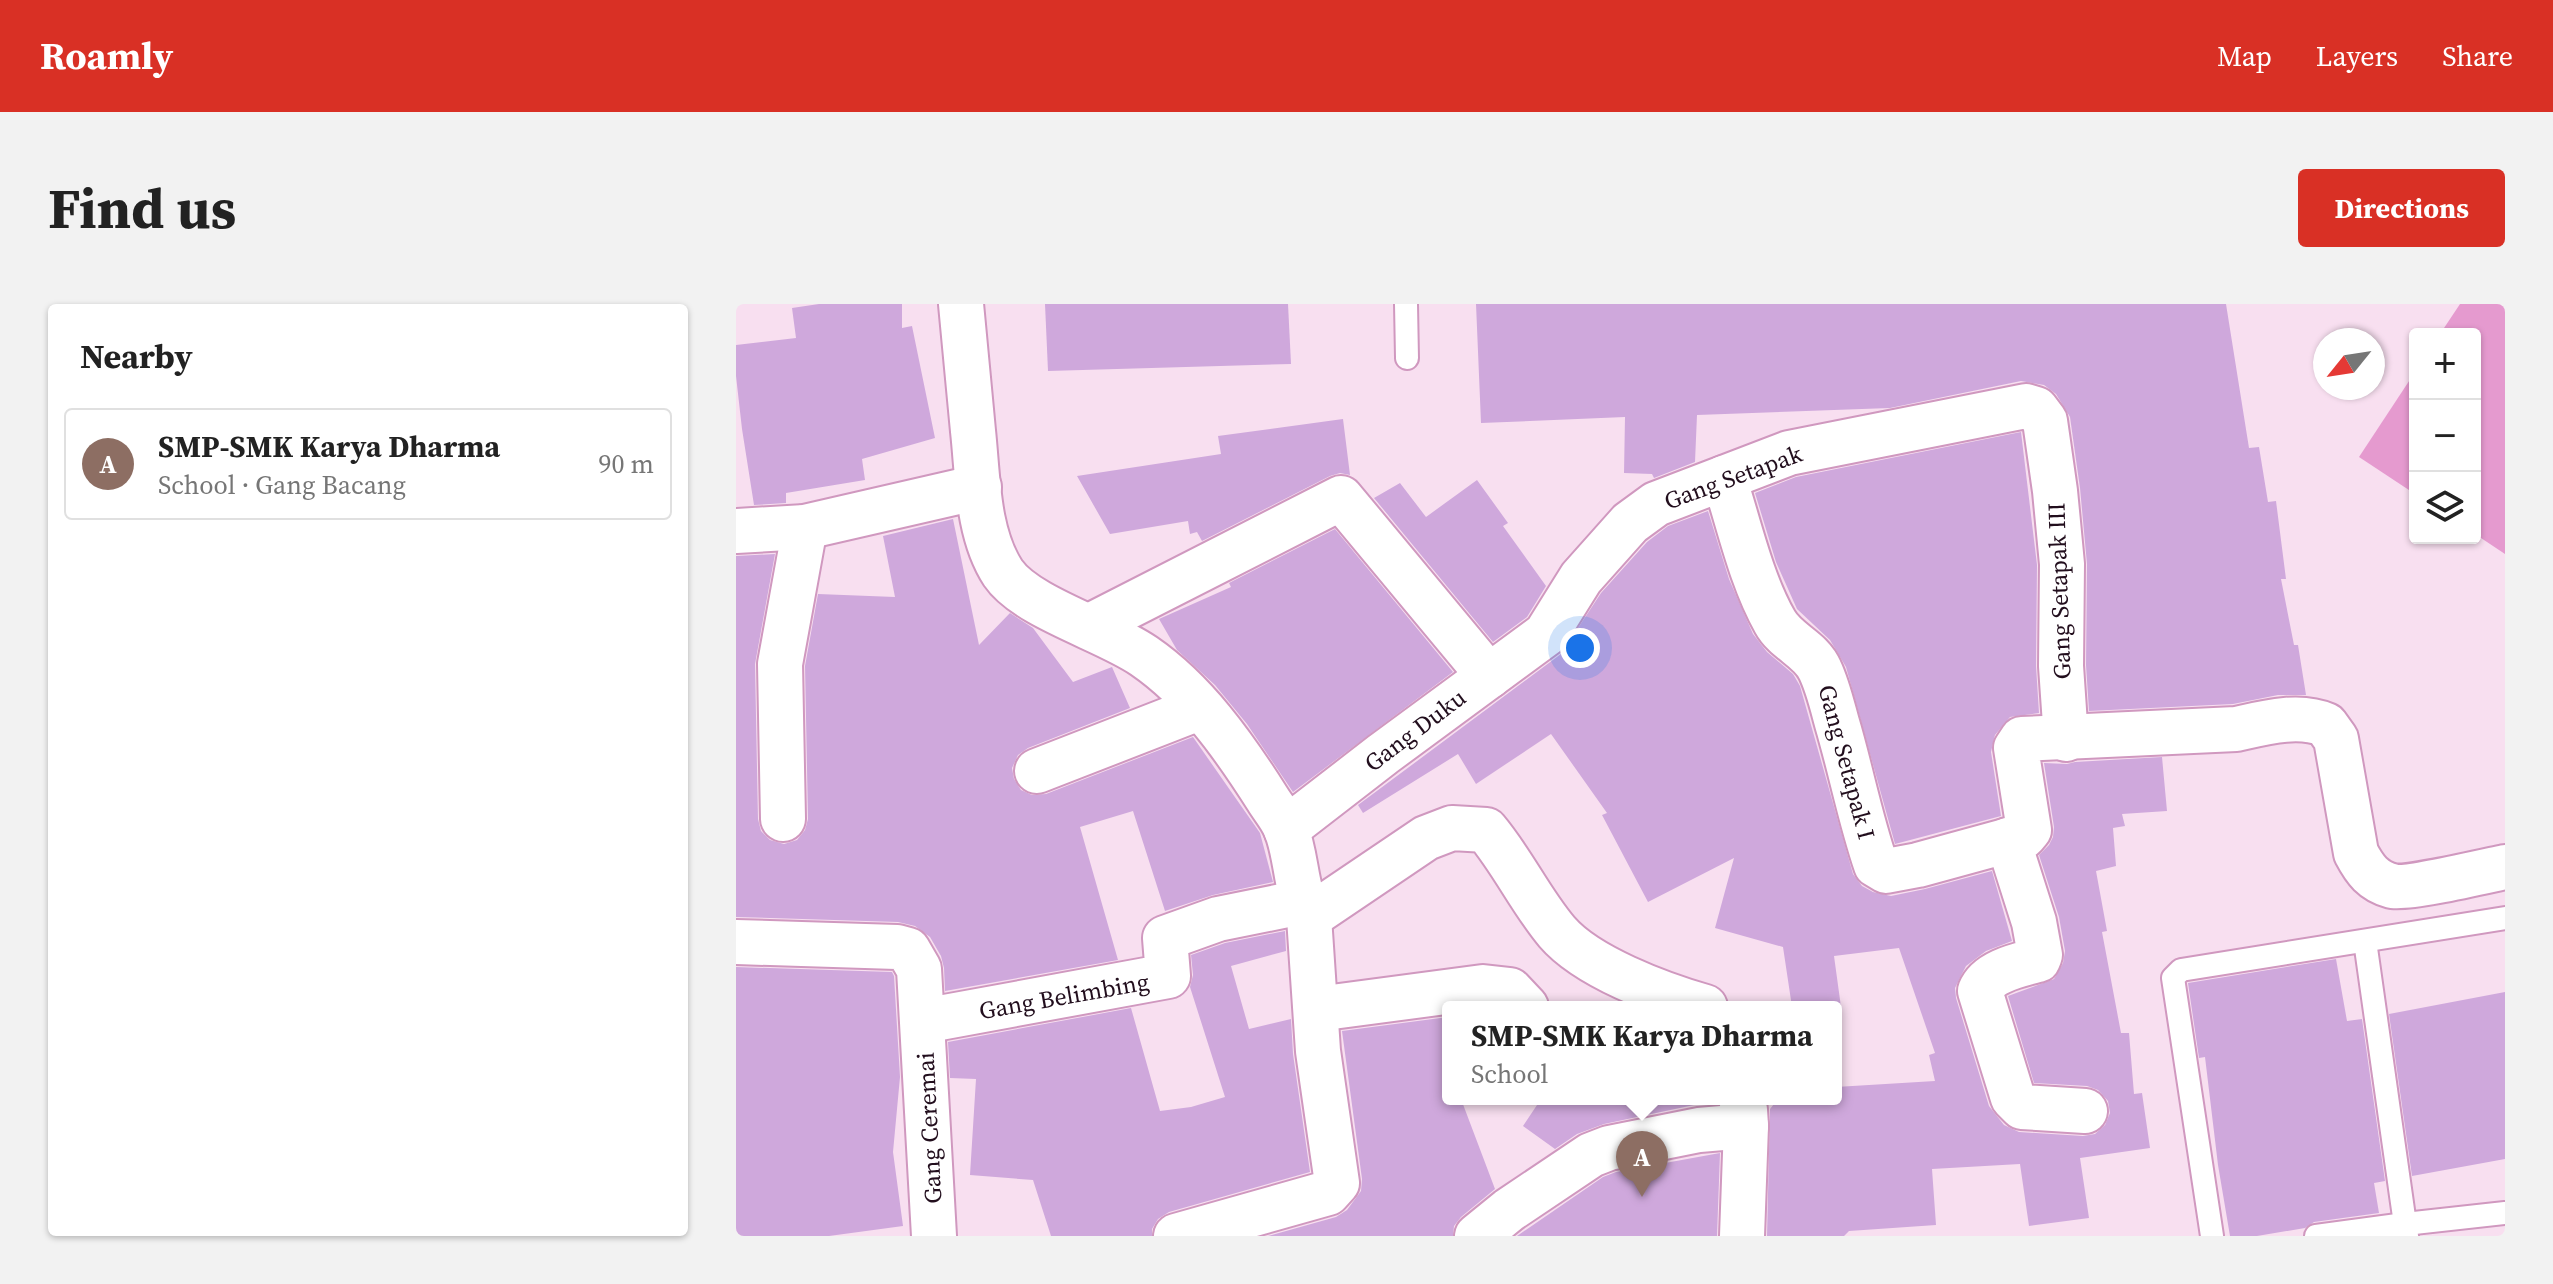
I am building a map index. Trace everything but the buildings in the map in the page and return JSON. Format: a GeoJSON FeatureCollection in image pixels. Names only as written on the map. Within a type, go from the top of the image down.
{"type":"FeatureCollection","features":[{"type":"Feature","properties":{"kind":"street"},"geometry":{"type":"LineString","coordinates":[[961,304],[985,531],[1004,575],[1021,591],[1049,608],[1090,626],[1144,656],[1185,691],[1239,754],[1286,829],[1305,909],[1317,1009],[1318,1051],[1337,1183],[1328,1193],[1176,1236]]}},
{"type":"Feature","properties":{"kind":"street","name":"Gang Setapak III"},"geometry":{"type":"LineString","coordinates":[[2026,406],[2031,405],[2045,421],[2055,491],[2062,564],[2061,666],[2066,739]]}},
{"type":"Feature","properties":{"kind":"street","name":"Gang Setapak"},"geometry":{"type":"LineString","coordinates":[[1546,634],[1581,578],[1630,523],[1656,504],[1789,453],[2026,406]]}},
{"type":"Feature","properties":{"kind":"street","name":"Gang Setapak I"},"geometry":{"type":"LineString","coordinates":[[1724,478],[1750,563],[1773,620],[1781,632],[1808,653],[1819,666],[1825,681],[1864,832],[1876,865],[1886,871],[1918,865],[2008,840]]}},
{"type":"Feature","properties":{"kind":"street"},"geometry":{"type":"LineString","coordinates":[[736,531],[805,527],[979,487]]}},
{"type":"Feature","properties":{"kind":"street"},"geometry":{"type":"LineString","coordinates":[[1090,626],[1341,498],[1489,676]]}},
{"type":"Feature","properties":{"kind":"street"},"geometry":{"type":"LineString","coordinates":[[783,819],[780,664],[805,527]]}},
{"type":"Feature","properties":{"kind":"street","name":"Gang Duku"},"geometry":{"type":"LineString","coordinates":[[1286,829],[1546,634]]}},
{"type":"Feature","properties":{"kind":"street"},"geometry":{"type":"LineString","coordinates":[[1037,771],[1199,708]]}},
{"type":"Feature","properties":{"kind":"street"},"geometry":{"type":"LineString","coordinates":[[2085,1111],[2022,1107],[2017,1103],[1980,991],[1984,983],[2005,970],[2038,960],[2040,955],[2034,922],[2008,840],[2024,836],[2029,830],[2016,748],[2022,739],[2236,729],[2270,721],[2310,721],[2326,725],[2336,739],[2356,853],[2365,870],[2396,888],[2505,867]]}},
{"type":"Feature","properties":{"kind":"street"},"geometry":{"type":"LineString","coordinates":[[1305,909],[1426,838],[1452,828],[1486,830],[1549,920],[1575,950],[1596,964],[1690,1001]]}},
{"type":"Feature","properties":{"kind":"street","name":"Gang Belimbing"},"geometry":{"type":"LineString","coordinates":[[923,1021],[1168,976],[1165,938],[1218,919],[1305,909]]}},
{"type":"Feature","properties":{"kind":"street","name":"Gang Ceremai"},"geometry":{"type":"LineString","coordinates":[[736,942],[897,947],[908,950],[919,969],[934,1236]]}},
{"type":"Feature","properties":{"kind":"street"},"geometry":{"type":"LineString","coordinates":[[1317,1009],[1483,987],[1510,990],[1520,1001]]}},
{"type":"Feature","properties":{"kind":"street"},"geometry":{"type":"LineString","coordinates":[[1477,1236],[1574,1165],[1600,1151],[1699,1130],[1743,1112],[1742,1236]]}},
{"type":"Feature","properties":{"kind":"lane"},"geometry":{"type":"LineString","coordinates":[[1406,304],[1407,358]]}},
{"type":"Feature","properties":{"kind":"lane"},"geometry":{"type":"LineString","coordinates":[[2212,1236],[2173,978],[2181,970],[2505,918]]}},
{"type":"Feature","properties":{"kind":"lane"},"geometry":{"type":"LineString","coordinates":[[2365,941],[2406,1230]]}},
{"type":"Feature","properties":{"kind":"lane"},"geometry":{"type":"LineString","coordinates":[[2316,1236],[2406,1230],[2505,1213]]}},
{"type":"Feature","properties":{"kind":"shaded area"},"geometry":{"type":"Polygon","coordinates":[[[2460,304],[2505,304],[2505,554],[2481,538],[2481,328],[2444,328],[2460,304]]]}},
{"type":"Feature","properties":{"kind":"shaded area"},"geometry":{"type":"Polygon","coordinates":[[[2409,381],[2409,490],[2359,457],[2409,381]]]}},
{"type":"Feature","properties":{"kind":"place","name":"SMP-SMK Karya Dharma"},"geometry":{"type":"Point","coordinates":[1642,1197]}}]}
